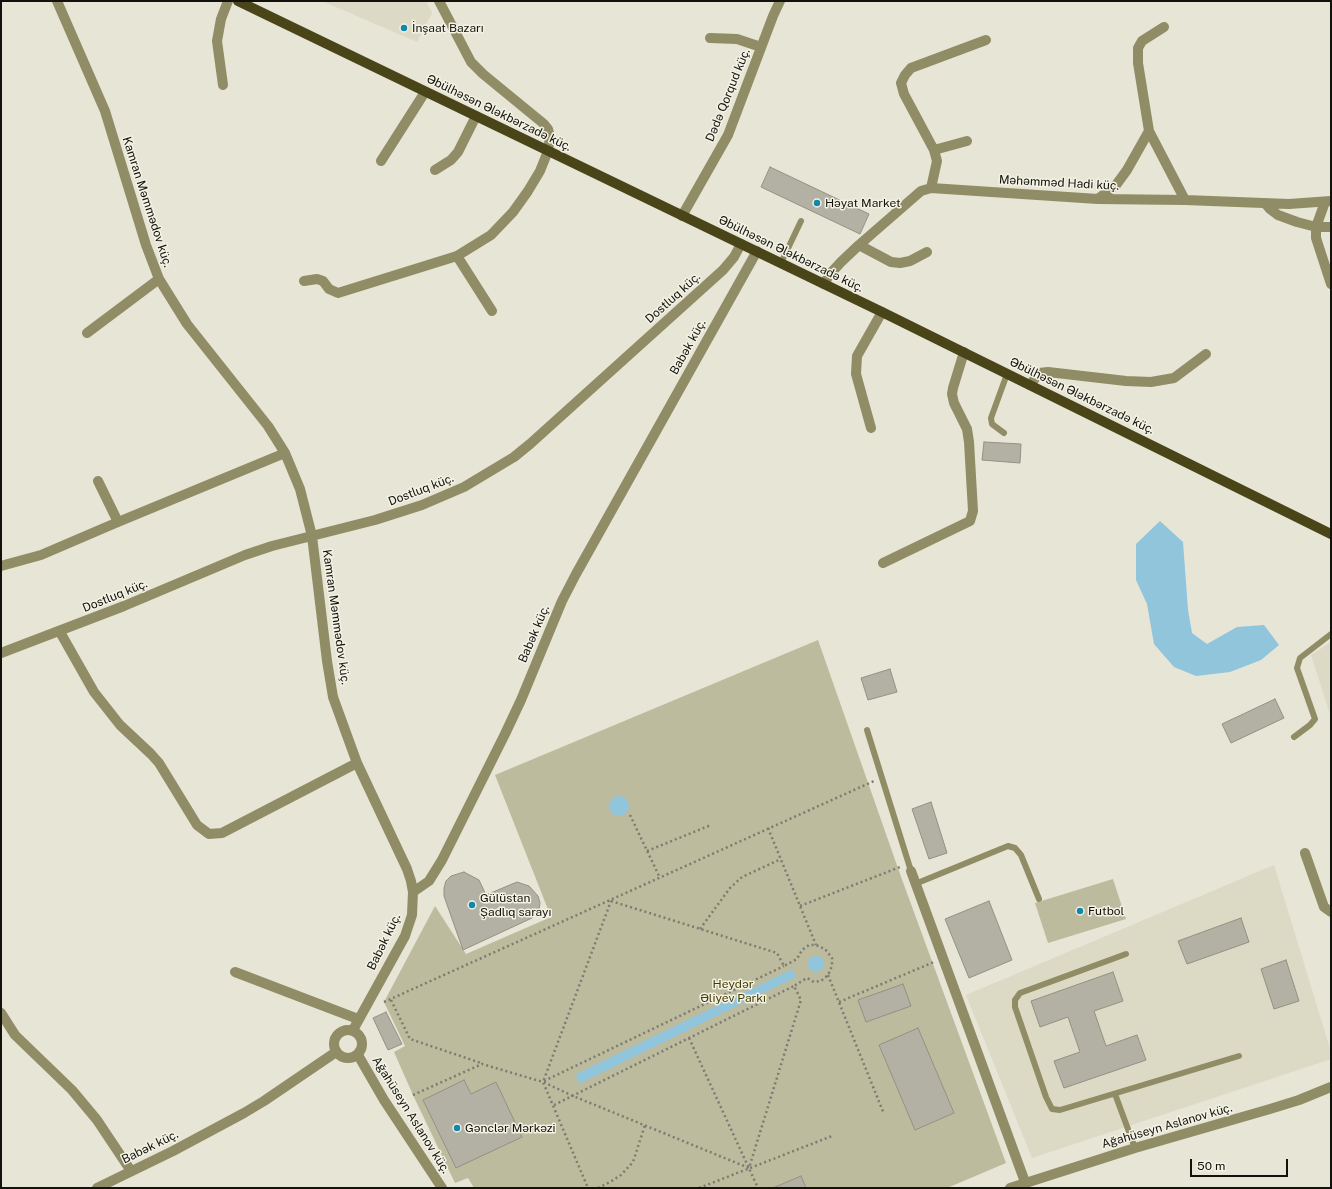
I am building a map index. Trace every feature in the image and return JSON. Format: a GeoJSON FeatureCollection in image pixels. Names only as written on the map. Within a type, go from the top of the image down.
{"type":"FeatureCollection","features":[{"type":"Feature","properties":{"kind":"main road","name":"Əbülhəsən Ələkbərzadə küç."},"geometry":{"type":"LineString","coordinates":[[238,1],[548,152],[757,251],[1331,534]]}},
{"type":"Feature","properties":{"kind":"street","name":"Kamran Məmmədov küç."},"geometry":{"type":"LineString","coordinates":[[57,1],[104,111],[144,238],[159,279],[186,324],[268,426],[285,453],[300,489],[312,536],[327,660],[334,697],[357,763],[407,869],[413,892]]}},
{"type":"Feature","properties":{"kind":"street"},"geometry":{"type":"LineString","coordinates":[[223,85],[217,41],[221,19],[228,1]]}},
{"type":"Feature","properties":{"kind":"street"},"geometry":{"type":"LineString","coordinates":[[304,281],[317,278],[323,281],[329,289],[338,293],[457,256],[492,235],[513,212],[540,171],[548,152],[550,137],[548,129],[471,62],[439,1]]}},
{"type":"Feature","properties":{"kind":"street","name":"Dədə Qorqud küç."},"geometry":{"type":"LineString","coordinates":[[682,216],[728,135],[780,1]]}},
{"type":"Feature","properties":{"kind":"street"},"geometry":{"type":"LineString","coordinates":[[1164,27],[1142,41],[1138,48],[1138,63],[1149,131],[1185,200]]}},
{"type":"Feature","properties":{"kind":"street"},"geometry":{"type":"LineString","coordinates":[[710,38],[737,39],[761,47]]}},
{"type":"Feature","properties":{"kind":"street"},"geometry":{"type":"LineString","coordinates":[[824,284],[840,262],[921,191],[931,188],[937,161],[934,150],[904,94],[901,83],[905,74],[918,64],[986,40]]}},
{"type":"Feature","properties":{"kind":"street"},"geometry":{"type":"LineString","coordinates":[[381,161],[425,92]]}},
{"type":"Feature","properties":{"kind":"street"},"geometry":{"type":"LineString","coordinates":[[435,170],[451,160],[458,152],[476,116]]}},
{"type":"Feature","properties":{"kind":"street"},"geometry":{"type":"LineString","coordinates":[[1098,199],[1116,185],[1127,170],[1149,131]]}},
{"type":"Feature","properties":{"kind":"street"},"geometry":{"type":"LineString","coordinates":[[934,150],[967,141]]}},
{"type":"Feature","properties":{"kind":"street","name":"Məhəmməd Hadi küç."},"geometry":{"type":"LineString","coordinates":[[931,188],[1098,199],[1185,200],[1289,204],[1328,201]]}},
{"type":"Feature","properties":{"kind":"street"},"geometry":{"type":"LineString","coordinates":[[1328,201],[1316,227],[1316,238],[1331,284]]}},
{"type":"Feature","properties":{"kind":"street"},"geometry":{"type":"LineString","coordinates":[[1265,203],[1278,215],[1297,222],[1316,227],[1331,227]]}},
{"type":"Feature","properties":{"kind":"street","name":"Dostluq küç."},"geometry":{"type":"LineString","coordinates":[[1,654],[60,632],[245,555],[272,546],[375,520],[445,496],[464,487],[514,456],[723,270],[734,257],[741,244]]}},
{"type":"Feature","properties":{"kind":"street"},"geometry":{"type":"LineString","coordinates":[[859,245],[891,262],[910,261],[927,252]]}},
{"type":"Feature","properties":{"kind":"street","name":"Babək küç."},"geometry":{"type":"LineString","coordinates":[[353,1030],[405,936],[412,915],[413,892],[429,881],[442,860],[521,700],[562,601],[576,574],[757,251]]}},
{"type":"Feature","properties":{"kind":"street"},"geometry":{"type":"LineString","coordinates":[[457,256],[492,311]]}},
{"type":"Feature","properties":{"kind":"street"},"geometry":{"type":"LineString","coordinates":[[87,333],[159,279]]}},
{"type":"Feature","properties":{"kind":"street"},"geometry":{"type":"LineString","coordinates":[[871,428],[856,374],[857,356],[882,312]]}},
{"type":"Feature","properties":{"kind":"street"},"geometry":{"type":"LineString","coordinates":[[884,563],[970,521],[973,511],[969,442],[967,429],[954,403],[952,394],[964,352]]}},
{"type":"Feature","properties":{"kind":"street"},"geometry":{"type":"LineString","coordinates":[[1030,385],[1039,373],[1048,372],[1126,381],[1151,382],[1174,378],[1206,354]]}},
{"type":"Feature","properties":{"kind":"street"},"geometry":{"type":"LineString","coordinates":[[1,566],[41,555],[285,453]]}},
{"type":"Feature","properties":{"kind":"street"},"geometry":{"type":"LineString","coordinates":[[98,481],[118,522]]}},
{"type":"Feature","properties":{"kind":"street"},"geometry":{"type":"LineString","coordinates":[[60,632],[94,692],[120,725],[159,763],[197,825],[209,834],[222,833],[357,763]]}},
{"type":"Feature","properties":{"kind":"street"},"geometry":{"type":"LineString","coordinates":[[1305,853],[1324,908],[1331,912]]}},
{"type":"Feature","properties":{"kind":"street"},"geometry":{"type":"LineString","coordinates":[[909,867],[1026,1182]]}},
{"type":"Feature","properties":{"kind":"street"},"geometry":{"type":"LineString","coordinates":[[235,972],[358,1019]]}},
{"type":"Feature","properties":{"kind":"street"},"geometry":{"type":"LineString","coordinates":[[1,1013],[15,1035],[72,1090],[92,1114],[131,1171]]}},
{"type":"Feature","properties":{"kind":"street"},"geometry":{"type":"LineString","coordinates":[[353,1030],[359,1035],[362,1041],[362,1049],[358,1055],[350,1058],[342,1057],[336,1052],[333,1045],[335,1038],[339,1032],[353,1030]]}},
{"type":"Feature","properties":{"kind":"street","name":"Babək küç."},"geometry":{"type":"LineString","coordinates":[[97,1188],[173,1151],[244,1113],[336,1052]]}},
{"type":"Feature","properties":{"kind":"street","name":"Ağahüseyn Aslanov küç."},"geometry":{"type":"LineString","coordinates":[[358,1055],[384,1100],[442,1188]]}},
{"type":"Feature","properties":{"kind":"street","name":"Ağahüseyn Aslanov küç."},"geometry":{"type":"LineString","coordinates":[[1010,1188],[1135,1148],[1299,1100],[1331,1087]]}},
{"type":"Feature","properties":{"kind":"lane"},"geometry":{"type":"LineString","coordinates":[[781,263],[801,221]]}},
{"type":"Feature","properties":{"kind":"lane"},"geometry":{"type":"LineString","coordinates":[[1004,433],[992,424],[991,418],[1008,374]]}},
{"type":"Feature","properties":{"kind":"lane"},"geometry":{"type":"LineString","coordinates":[[1294,737],[1310,725],[1315,719],[1297,668],[1300,658],[1331,634]]}},
{"type":"Feature","properties":{"kind":"lane"},"geometry":{"type":"LineString","coordinates":[[867,730],[909,867]]}},
{"type":"Feature","properties":{"kind":"lane"},"geometry":{"type":"LineString","coordinates":[[915,884],[1008,846],[1014,848],[1021,855],[1038,899]]}},
{"type":"Feature","properties":{"kind":"lane"},"geometry":{"type":"LineString","coordinates":[[1126,954],[1020,993],[1015,1000],[1015,1007],[1046,1097],[1052,1109],[1060,1110],[1239,1056]]}},
{"type":"Feature","properties":{"kind":"lane"},"geometry":{"type":"LineString","coordinates":[[1115,1094],[1135,1148]]}},
{"type":"Feature","properties":{"kind":"path"},"geometry":{"type":"LineString","coordinates":[[384,1002],[882,778]]}},
{"type":"Feature","properties":{"kind":"path"},"geometry":{"type":"LineString","coordinates":[[630,815],[660,878]]}},
{"type":"Feature","properties":{"kind":"path"},"geometry":{"type":"LineString","coordinates":[[647,851],[711,824]]}},
{"type":"Feature","properties":{"kind":"path"},"geometry":{"type":"LineString","coordinates":[[768,828],[816,945]]}},
{"type":"Feature","properties":{"kind":"path"},"geometry":{"type":"LineString","coordinates":[[700,928],[730,888],[742,877],[781,859]]}},
{"type":"Feature","properties":{"kind":"path"},"geometry":{"type":"LineString","coordinates":[[800,906],[909,867]]}},
{"type":"Feature","properties":{"kind":"path"},"geometry":{"type":"LineString","coordinates":[[611,901],[777,952],[784,966]]}},
{"type":"Feature","properties":{"kind":"path"},"geometry":{"type":"LineString","coordinates":[[588,1188],[543,1082],[611,901]]}},
{"type":"Feature","properties":{"kind":"path"},"geometry":{"type":"LineString","coordinates":[[543,1082],[784,966],[797,959],[802,950],[809,945],[816,945],[825,949],[832,958],[832,966],[828,975],[821,981],[814,982],[807,978],[794,986],[554,1105]]}},
{"type":"Feature","properties":{"kind":"path"},"geometry":{"type":"LineString","coordinates":[[839,1002],[943,959]]}},
{"type":"Feature","properties":{"kind":"path"},"geometry":{"type":"LineString","coordinates":[[828,975],[884,1114]]}},
{"type":"Feature","properties":{"kind":"path"},"geometry":{"type":"LineString","coordinates":[[749,1168],[802,1000],[794,986]]}},
{"type":"Feature","properties":{"kind":"path"},"geometry":{"type":"LineString","coordinates":[[391,1000],[410,1039],[482,1064],[543,1082],[573,1096],[749,1168]]}},
{"type":"Feature","properties":{"kind":"path"},"geometry":{"type":"LineString","coordinates":[[689,1038],[758,1188]]}},
{"type":"Feature","properties":{"kind":"path"},"geometry":{"type":"LineString","coordinates":[[413,1095],[482,1064]]}},
{"type":"Feature","properties":{"kind":"path"},"geometry":{"type":"LineString","coordinates":[[598,1188],[621,1175],[633,1162],[645,1125]]}},
{"type":"Feature","properties":{"kind":"path"},"geometry":{"type":"LineString","coordinates":[[699,1188],[832,1136]]}},
{"type":"Feature","properties":{"kind":"shaded area","name":"İnşaat Bazarı"},"geometry":{"type":"Polygon","coordinates":[[[322,1],[426,1],[432,13],[417,42],[322,1]]]}},
{"type":"Feature","properties":{"kind":"shaded area"},"geometry":{"type":"Polygon","coordinates":[[[1331,642],[1331,717],[1311,655],[1331,642]]]}},
{"type":"Feature","properties":{"kind":"shaded area"},"geometry":{"type":"Polygon","coordinates":[[[1274,865],[1331,1052],[1331,1059],[1032,1158],[966,995],[1274,865]]]}},
{"type":"Feature","properties":{"kind":"green space","name":"Heydər Əliyev Parkı"},"geometry":{"type":"Polygon","coordinates":[[[818,640],[900,874],[1006,1163],[947,1188],[474,1188],[468,1178],[455,1183],[394,1052],[405,1046],[384,1002],[435,906],[466,954],[551,917],[495,775],[818,640]]]}},
{"type":"Feature","properties":{"kind":"green space","name":"Futbol"},"geometry":{"type":"Polygon","coordinates":[[[1113,879],[1126,919],[1048,943],[1035,903],[1113,879]]]}},
{"type":"Feature","properties":{"kind":"water"},"geometry":{"type":"Polygon","coordinates":[[[1160,521],[1183,542],[1188,610],[1192,633],[1207,644],[1237,627],[1264,625],[1279,645],[1261,660],[1230,672],[1196,676],[1174,667],[1154,644],[1147,604],[1136,580],[1136,544],[1160,521]]]}},
{"type":"Feature","properties":{"kind":"water"},"geometry":{"type":"Polygon","coordinates":[[[615,796],[623,796],[629,802],[629,810],[623,816],[615,816],[609,810],[609,802],[615,796]]]}},
{"type":"Feature","properties":{"kind":"water"},"geometry":{"type":"Polygon","coordinates":[[[816,956],[822,958],[824,964],[822,970],[816,972],[810,970],[808,964],[810,958],[816,956]]]}},
{"type":"Feature","properties":{"kind":"water"},"geometry":{"type":"Polygon","coordinates":[[[792,969],[796,977],[579,1084],[576,1074],[792,969]]]}},
{"type":"Feature","properties":{"kind":"building"},"geometry":{"type":"Polygon","coordinates":[[[770,167],[869,214],[860,234],[761,187],[770,167]]]}},
{"type":"Feature","properties":{"kind":"building"},"geometry":{"type":"Polygon","coordinates":[[[984,442],[1021,444],[1020,463],[982,460],[984,442]]]}},
{"type":"Feature","properties":{"kind":"building"},"geometry":{"type":"Polygon","coordinates":[[[890,669],[897,692],[868,700],[861,678],[890,669]]]}},
{"type":"Feature","properties":{"kind":"building"},"geometry":{"type":"Polygon","coordinates":[[[1275,699],[1284,718],[1231,743],[1222,724],[1275,699]]]}},
{"type":"Feature","properties":{"kind":"building"},"geometry":{"type":"Polygon","coordinates":[[[931,802],[947,853],[929,859],[912,809],[931,802]]]}},
{"type":"Feature","properties":{"kind":"building"},"geometry":{"type":"Polygon","coordinates":[[[464,872],[479,880],[486,895],[517,882],[529,886],[538,896],[540,903],[539,910],[532,918],[463,950],[444,896],[444,888],[446,881],[451,876],[464,872]]]}},
{"type":"Feature","properties":{"kind":"building"},"geometry":{"type":"Polygon","coordinates":[[[989,901],[1012,960],[969,978],[945,919],[989,901]]]}},
{"type":"Feature","properties":{"kind":"building"},"geometry":{"type":"Polygon","coordinates":[[[1241,918],[1249,942],[1187,964],[1178,941],[1241,918]]]}},
{"type":"Feature","properties":{"kind":"building"},"geometry":{"type":"Polygon","coordinates":[[[1286,960],[1299,1001],[1274,1009],[1261,969],[1286,960]]]}},
{"type":"Feature","properties":{"kind":"building"},"geometry":{"type":"Polygon","coordinates":[[[1113,972],[1123,1001],[1094,1011],[1106,1046],[1137,1035],[1146,1060],[1064,1088],[1054,1061],[1080,1052],[1068,1017],[1040,1027],[1031,1001],[1113,972]]]}},
{"type":"Feature","properties":{"kind":"building"},"geometry":{"type":"Polygon","coordinates":[[[903,984],[911,1006],[866,1022],[858,1000],[903,984]]]}},
{"type":"Feature","properties":{"kind":"building"},"geometry":{"type":"Polygon","coordinates":[[[386,1012],[402,1044],[388,1050],[373,1018],[386,1012]]]}},
{"type":"Feature","properties":{"kind":"building"},"geometry":{"type":"Polygon","coordinates":[[[918,1028],[954,1113],[915,1130],[879,1045],[918,1028]]]}},
{"type":"Feature","properties":{"kind":"building"},"geometry":{"type":"Polygon","coordinates":[[[464,1080],[471,1094],[496,1082],[522,1137],[456,1168],[423,1100],[464,1080]]]}},
{"type":"Feature","properties":{"kind":"building"},"geometry":{"type":"Polygon","coordinates":[[[801,1176],[806,1188],[773,1188],[801,1176]]]}},
{"type":"Feature","properties":{"kind":"place","name":"İnşaat Bazarı"},"geometry":{"type":"Point","coordinates":[404,28]}},
{"type":"Feature","properties":{"kind":"place","name":"Həyat Market"},"geometry":{"type":"Point","coordinates":[817,203]}},
{"type":"Feature","properties":{"kind":"place","name":"Gülüstan Şadlıq sarayı"},"geometry":{"type":"Point","coordinates":[472,905]}},
{"type":"Feature","properties":{"kind":"place","name":"Futbol"},"geometry":{"type":"Point","coordinates":[1080,911]}},
{"type":"Feature","properties":{"kind":"place","name":"Gənclər Mərkəzi"},"geometry":{"type":"Point","coordinates":[457,1128]}}]}
